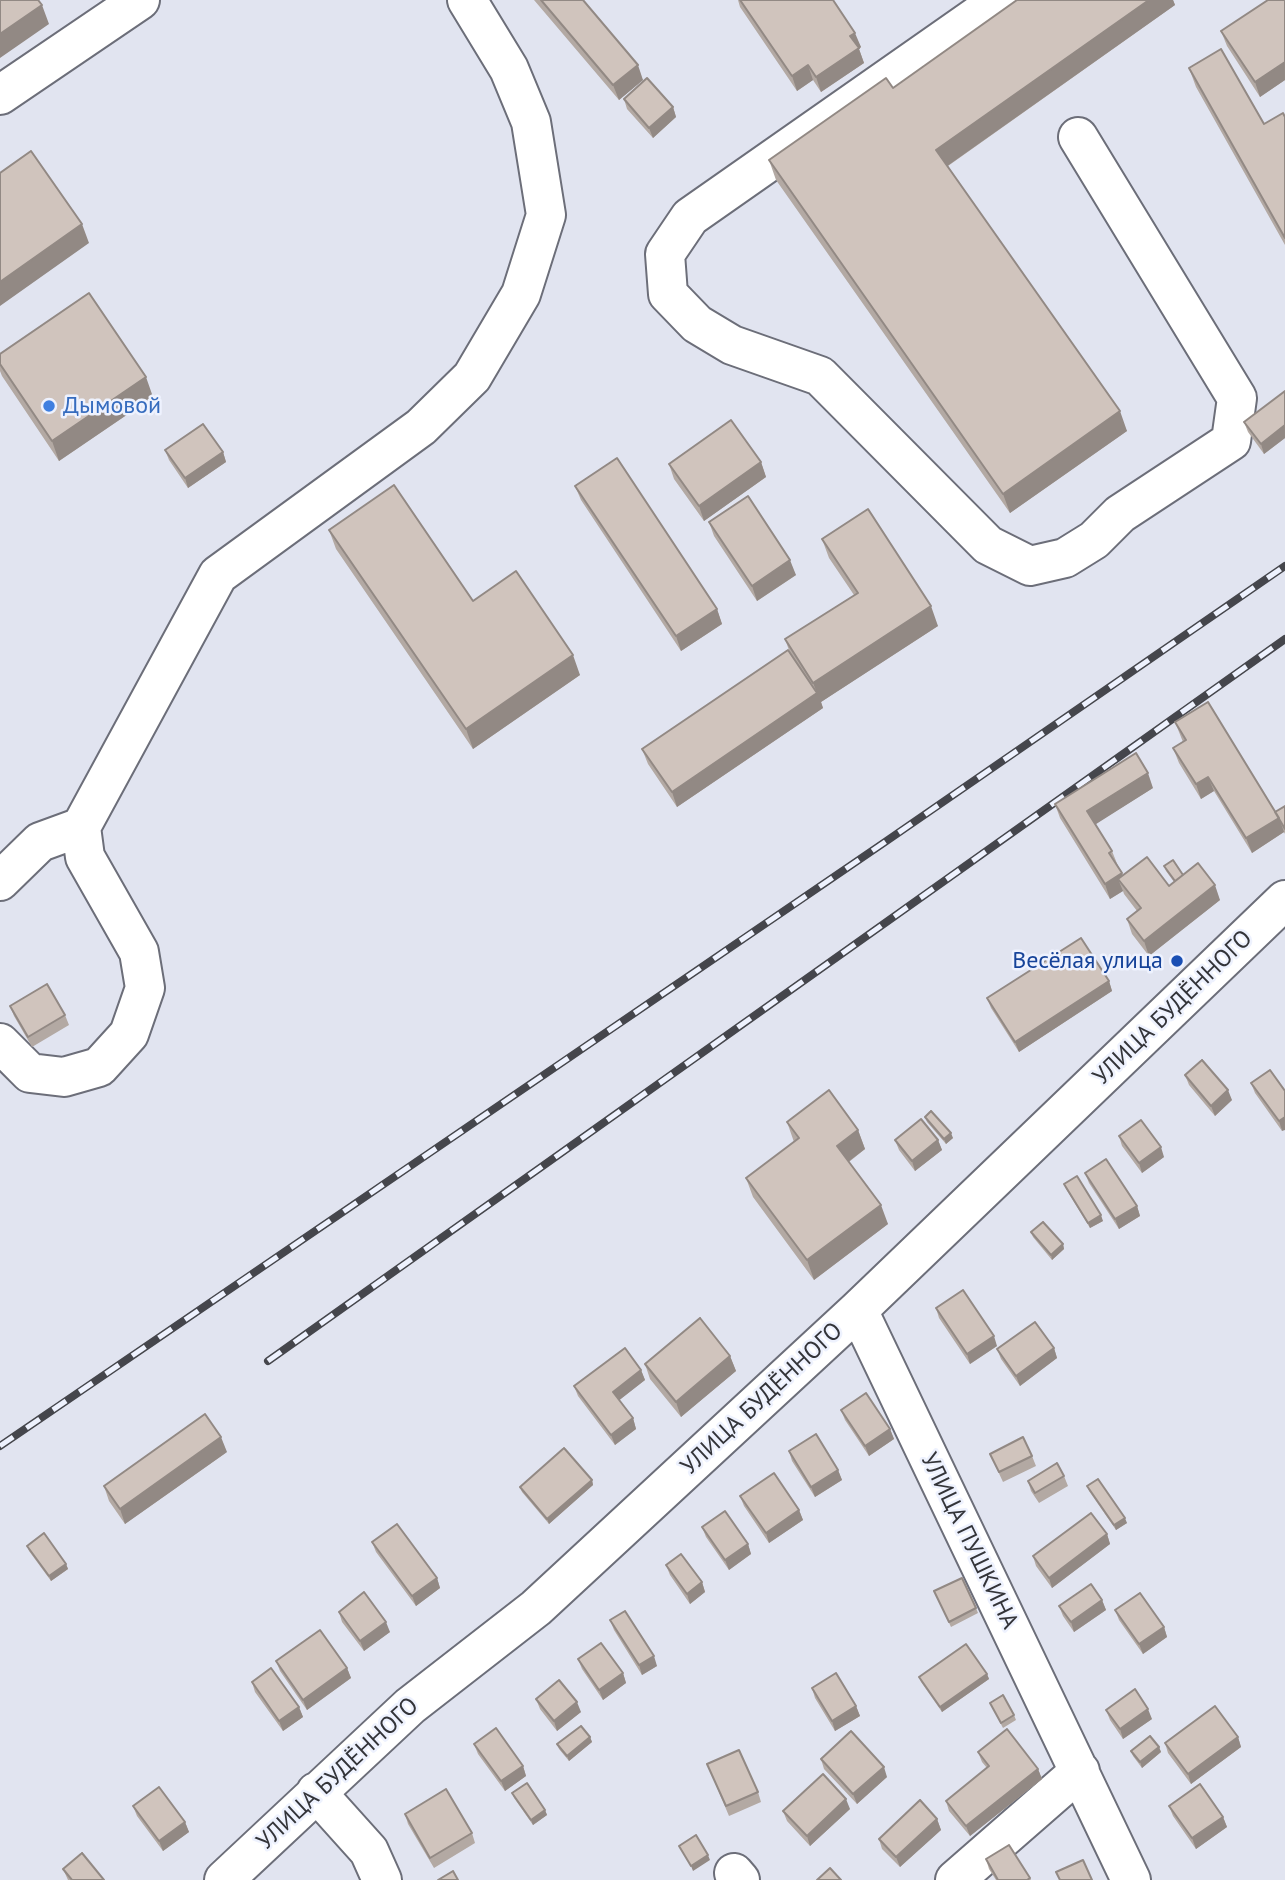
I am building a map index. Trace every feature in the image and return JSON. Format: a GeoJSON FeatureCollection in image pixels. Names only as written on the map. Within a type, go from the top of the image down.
{"type":"FeatureCollection","features":[{"type":"Feature","properties":{"kind":"street"},"geometry":{"type":"LineString","coordinates":[[0,96],[140,0]]}},
{"type":"Feature","properties":{"kind":"street"},"geometry":{"type":"LineString","coordinates":[[0,1043],[30,1073],[64,1077],[99,1067],[129,1034],[145,988],[139,952],[85,857],[82,827],[218,575],[421,427],[472,377],[521,294],[546,215],[531,122],[509,69],[467,0]]}},
{"type":"Feature","properties":{"kind":"street"},"geometry":{"type":"LineString","coordinates":[[1000,0],[690,217],[665,254],[668,294],[696,324],[732,345],[820,376],[988,545],[1030,566],[1065,558],[1094,540],[1120,514],[1231,441],[1237,398],[1078,137]]}},
{"type":"Feature","properties":{"kind":"street"},"geometry":{"type":"LineString","coordinates":[[0,881],[40,842],[82,827]]}},
{"type":"Feature","properties":{"kind":"street","name":"УЛИЦА БУДЁННОГО"},"geometry":{"type":"LineString","coordinates":[[224,1880],[411,1706],[536,1608],[858,1310],[1285,900]]}},
{"type":"Feature","properties":{"kind":"street","name":"УЛИЦА ПУШКИНА"},"geometry":{"type":"LineString","coordinates":[[858,1310],[1131,1880]]}},
{"type":"Feature","properties":{"kind":"street"},"geometry":{"type":"LineString","coordinates":[[954,1880],[1080,1771]]}},
{"type":"Feature","properties":{"kind":"street"},"geometry":{"type":"LineString","coordinates":[[316,1792],[369,1851],[382,1880]]}},
{"type":"Feature","properties":{"kind":"building"},"geometry":{"type":"Polygon","coordinates":[[[0,0],[38,0],[42,5],[0,34],[0,0]]]}},
{"type":"Feature","properties":{"kind":"building"},"geometry":{"type":"Polygon","coordinates":[[[541,0],[583,0],[638,65],[613,85],[541,0]]]}},
{"type":"Feature","properties":{"kind":"building"},"geometry":{"type":"Polygon","coordinates":[[[740,0],[833,0],[855,33],[850,36],[859,48],[816,77],[808,65],[792,76],[740,0]]]}},
{"type":"Feature","properties":{"kind":"building"},"geometry":{"type":"Polygon","coordinates":[[[1017,0],[1149,0],[936,150],[1120,411],[1003,494],[769,160],[886,78],[893,88],[1017,0]]]}},
{"type":"Feature","properties":{"kind":"building"},"geometry":{"type":"Polygon","coordinates":[[[1268,0],[1285,0],[1285,62],[1255,82],[1221,31],[1268,0]]]}},
{"type":"Feature","properties":{"kind":"building"},"geometry":{"type":"Polygon","coordinates":[[[1221,49],[1264,124],[1283,113],[1285,117],[1285,238],[1189,68],[1221,49]]]}},
{"type":"Feature","properties":{"kind":"building"},"geometry":{"type":"Polygon","coordinates":[[[647,78],[673,107],[649,128],[624,99],[647,78]]]}},
{"type":"Feature","properties":{"kind":"building"},"geometry":{"type":"Polygon","coordinates":[[[31,151],[82,224],[0,282],[0,173],[31,151]]]}},
{"type":"Feature","properties":{"kind":"building"},"geometry":{"type":"Polygon","coordinates":[[[89,293],[146,377],[52,441],[0,364],[0,354],[89,293]]]}},
{"type":"Feature","properties":{"kind":"building"},"geometry":{"type":"Polygon","coordinates":[[[1285,391],[1285,425],[1261,444],[1244,422],[1285,391]]]}},
{"type":"Feature","properties":{"kind":"building"},"geometry":{"type":"Polygon","coordinates":[[[731,420],[761,462],[699,506],[669,464],[731,420]]]}},
{"type":"Feature","properties":{"kind":"building"},"geometry":{"type":"Polygon","coordinates":[[[203,424],[223,452],[185,478],[165,450],[203,424]]]}},
{"type":"Feature","properties":{"kind":"building"},"geometry":{"type":"Polygon","coordinates":[[[617,458],[717,609],[676,636],[575,486],[617,458]]]}},
{"type":"Feature","properties":{"kind":"building"},"geometry":{"type":"Polygon","coordinates":[[[394,485],[473,601],[516,571],[573,655],[466,729],[329,530],[394,485]]]}},
{"type":"Feature","properties":{"kind":"building"},"geometry":{"type":"Polygon","coordinates":[[[748,496],[790,560],[752,586],[709,522],[748,496]]]}},
{"type":"Feature","properties":{"kind":"building"},"geometry":{"type":"Polygon","coordinates":[[[868,509],[931,606],[813,683],[785,639],[858,593],[822,539],[868,509]]]}},
{"type":"Feature","properties":{"kind":"building"},"geometry":{"type":"Polygon","coordinates":[[[788,650],[817,693],[672,792],[642,749],[788,650]]]}},
{"type":"Feature","properties":{"kind":"building"},"geometry":{"type":"Polygon","coordinates":[[[1208,702],[1279,818],[1246,838],[1208,777],[1196,784],[1173,748],[1186,740],[1175,722],[1208,702]]]}},
{"type":"Feature","properties":{"kind":"building"},"geometry":{"type":"Polygon","coordinates":[[[1136,753],[1148,773],[1087,811],[1112,851],[1109,853],[1122,873],[1105,884],[1055,804],[1136,753]]]}},
{"type":"Feature","properties":{"kind":"building"},"geometry":{"type":"Polygon","coordinates":[[[1285,806],[1285,829],[1275,812],[1285,806]]]}},
{"type":"Feature","properties":{"kind":"building"},"geometry":{"type":"Polygon","coordinates":[[[1147,857],[1169,886],[1198,863],[1215,885],[1144,941],[1127,919],[1141,908],[1118,879],[1147,857]]]}},
{"type":"Feature","properties":{"kind":"building"},"geometry":{"type":"Polygon","coordinates":[[[1173,860],[1183,875],[1175,881],[1164,866],[1173,860]]]}},
{"type":"Feature","properties":{"kind":"building"},"geometry":{"type":"Polygon","coordinates":[[[1081,938],[1109,981],[1015,1042],[987,998],[1081,938]]]}},
{"type":"Feature","properties":{"kind":"building"},"geometry":{"type":"Polygon","coordinates":[[[47,984],[65,1015],[28,1037],[10,1006],[47,984]]]}},
{"type":"Feature","properties":{"kind":"building"},"geometry":{"type":"Polygon","coordinates":[[[1202,1060],[1228,1090],[1211,1106],[1185,1075],[1202,1060]]]}},
{"type":"Feature","properties":{"kind":"building"},"geometry":{"type":"Polygon","coordinates":[[[1270,1070],[1285,1091],[1285,1117],[1279,1121],[1251,1083],[1270,1070]]]}},
{"type":"Feature","properties":{"kind":"building"},"geometry":{"type":"Polygon","coordinates":[[[829,1090],[858,1130],[837,1146],[881,1205],[807,1260],[746,1178],[799,1138],[787,1122],[829,1090]]]}},
{"type":"Feature","properties":{"kind":"building"},"geometry":{"type":"Polygon","coordinates":[[[931,1111],[951,1133],[944,1139],[925,1117],[931,1111]]]}},
{"type":"Feature","properties":{"kind":"building"},"geometry":{"type":"Polygon","coordinates":[[[921,1119],[938,1140],[912,1161],[895,1140],[921,1119]]]}},
{"type":"Feature","properties":{"kind":"building"},"geometry":{"type":"Polygon","coordinates":[[[1141,1120],[1161,1147],[1139,1163],[1119,1136],[1141,1120]]]}},
{"type":"Feature","properties":{"kind":"building"},"geometry":{"type":"Polygon","coordinates":[[[1106,1159],[1137,1206],[1115,1219],[1085,1173],[1106,1159]]]}},
{"type":"Feature","properties":{"kind":"building"},"geometry":{"type":"Polygon","coordinates":[[[1077,1176],[1101,1215],[1088,1223],[1064,1184],[1077,1176]]]}},
{"type":"Feature","properties":{"kind":"building"},"geometry":{"type":"Polygon","coordinates":[[[1043,1222],[1063,1244],[1051,1255],[1031,1232],[1043,1222]]]}},
{"type":"Feature","properties":{"kind":"building"},"geometry":{"type":"Polygon","coordinates":[[[963,1290],[994,1336],[967,1354],[936,1308],[963,1290]]]}},
{"type":"Feature","properties":{"kind":"building"},"geometry":{"type":"Polygon","coordinates":[[[700,1318],[730,1356],[676,1402],[645,1364],[700,1318]]]}},
{"type":"Feature","properties":{"kind":"building"},"geometry":{"type":"Polygon","coordinates":[[[1035,1322],[1054,1348],[1016,1376],[997,1349],[1035,1322]]]}},
{"type":"Feature","properties":{"kind":"building"},"geometry":{"type":"Polygon","coordinates":[[[625,1348],[641,1370],[613,1392],[633,1418],[611,1435],[574,1386],[625,1348]]]}},
{"type":"Feature","properties":{"kind":"building"},"geometry":{"type":"Polygon","coordinates":[[[866,1393],[890,1429],[865,1446],[841,1410],[866,1393]]]}},
{"type":"Feature","properties":{"kind":"building"},"geometry":{"type":"Polygon","coordinates":[[[205,1414],[221,1437],[120,1509],[104,1486],[205,1414]]]}},
{"type":"Feature","properties":{"kind":"building"},"geometry":{"type":"Polygon","coordinates":[[[816,1434],[838,1470],[811,1487],[789,1451],[816,1434]]]}},
{"type":"Feature","properties":{"kind":"building"},"geometry":{"type":"Polygon","coordinates":[[[1023,1437],[1032,1456],[999,1472],[990,1454],[1023,1437]]]}},
{"type":"Feature","properties":{"kind":"building"},"geometry":{"type":"Polygon","coordinates":[[[564,1448],[592,1480],[547,1519],[520,1487],[564,1448]]]}},
{"type":"Feature","properties":{"kind":"building"},"geometry":{"type":"Polygon","coordinates":[[[1057,1463],[1064,1476],[1035,1493],[1028,1481],[1057,1463]]]}},
{"type":"Feature","properties":{"kind":"building"},"geometry":{"type":"Polygon","coordinates":[[[774,1473],[799,1510],[766,1533],[740,1496],[774,1473]]]}},
{"type":"Feature","properties":{"kind":"building"},"geometry":{"type":"Polygon","coordinates":[[[1098,1479],[1125,1518],[1114,1525],[1087,1486],[1098,1479]]]}},
{"type":"Feature","properties":{"kind":"building"},"geometry":{"type":"Polygon","coordinates":[[[725,1511],[748,1544],[725,1560],[702,1527],[725,1511]]]}},
{"type":"Feature","properties":{"kind":"building"},"geometry":{"type":"Polygon","coordinates":[[[1091,1513],[1107,1534],[1049,1578],[1033,1556],[1091,1513]]]}},
{"type":"Feature","properties":{"kind":"building"},"geometry":{"type":"Polygon","coordinates":[[[397,1524],[437,1578],[412,1596],[372,1542],[397,1524]]]}},
{"type":"Feature","properties":{"kind":"building"},"geometry":{"type":"Polygon","coordinates":[[[44,1533],[66,1564],[49,1576],[27,1546],[44,1533]]]}},
{"type":"Feature","properties":{"kind":"building"},"geometry":{"type":"Polygon","coordinates":[[[681,1554],[702,1582],[687,1594],[666,1565],[681,1554]]]}},
{"type":"Feature","properties":{"kind":"building"},"geometry":{"type":"Polygon","coordinates":[[[962,1578],[976,1608],[949,1622],[934,1591],[962,1578]]]}},
{"type":"Feature","properties":{"kind":"building"},"geometry":{"type":"Polygon","coordinates":[[[1091,1584],[1102,1600],[1071,1622],[1059,1606],[1091,1584]]]}},
{"type":"Feature","properties":{"kind":"building"},"geometry":{"type":"Polygon","coordinates":[[[364,1592],[386,1622],[360,1641],[339,1612],[364,1592]]]}},
{"type":"Feature","properties":{"kind":"building"},"geometry":{"type":"Polygon","coordinates":[[[1140,1593],[1164,1627],[1139,1644],[1115,1610],[1140,1593]]]}},
{"type":"Feature","properties":{"kind":"building"},"geometry":{"type":"Polygon","coordinates":[[[625,1611],[654,1656],[639,1665],[610,1620],[625,1611]]]}},
{"type":"Feature","properties":{"kind":"building"},"geometry":{"type":"Polygon","coordinates":[[[320,1630],[347,1668],[303,1700],[276,1661],[320,1630]]]}},
{"type":"Feature","properties":{"kind":"building"},"geometry":{"type":"Polygon","coordinates":[[[601,1643],[623,1673],[599,1690],[578,1659],[601,1643]]]}},
{"type":"Feature","properties":{"kind":"building"},"geometry":{"type":"Polygon","coordinates":[[[966,1644],[987,1674],[940,1707],[919,1677],[966,1644]]]}},
{"type":"Feature","properties":{"kind":"building"},"geometry":{"type":"Polygon","coordinates":[[[271,1668],[299,1707],[279,1721],[252,1682],[271,1668]]]}},
{"type":"Feature","properties":{"kind":"building"},"geometry":{"type":"Polygon","coordinates":[[[836,1673],[856,1706],[832,1721],[812,1688],[836,1673]]]}},
{"type":"Feature","properties":{"kind":"building"},"geometry":{"type":"Polygon","coordinates":[[[559,1680],[577,1702],[554,1721],[536,1699],[559,1680]]]}},
{"type":"Feature","properties":{"kind":"building"},"geometry":{"type":"Polygon","coordinates":[[[1135,1689],[1148,1709],[1120,1729],[1106,1710],[1135,1689]]]}},
{"type":"Feature","properties":{"kind":"building"},"geometry":{"type":"Polygon","coordinates":[[[1003,1695],[1014,1715],[1001,1723],[990,1703],[1003,1695]]]}},
{"type":"Feature","properties":{"kind":"building"},"geometry":{"type":"Polygon","coordinates":[[[1215,1706],[1238,1737],[1188,1774],[1165,1743],[1215,1706]]]}},
{"type":"Feature","properties":{"kind":"building"},"geometry":{"type":"Polygon","coordinates":[[[581,1726],[590,1737],[567,1756],[557,1744],[581,1726]]]}},
{"type":"Feature","properties":{"kind":"building"},"geometry":{"type":"Polygon","coordinates":[[[496,1728],[523,1766],[501,1781],[474,1744],[496,1728]]]}},
{"type":"Feature","properties":{"kind":"building"},"geometry":{"type":"Polygon","coordinates":[[[1007,1729],[1038,1769],[966,1826],[946,1801],[989,1766],[978,1752],[1007,1729]]]}},
{"type":"Feature","properties":{"kind":"building"},"geometry":{"type":"Polygon","coordinates":[[[851,1731],[884,1767],[853,1794],[821,1759],[851,1731]]]}},
{"type":"Feature","properties":{"kind":"building"},"geometry":{"type":"Polygon","coordinates":[[[1150,1736],[1159,1747],[1140,1762],[1131,1751],[1150,1736]]]}},
{"type":"Feature","properties":{"kind":"building"},"geometry":{"type":"Polygon","coordinates":[[[739,1750],[758,1792],[726,1806],[707,1764],[739,1750]]]}},
{"type":"Feature","properties":{"kind":"building"},"geometry":{"type":"Polygon","coordinates":[[[823,1774],[846,1799],[807,1836],[783,1811],[823,1774]]]}},
{"type":"Feature","properties":{"kind":"building"},"geometry":{"type":"Polygon","coordinates":[[[527,1783],[545,1810],[531,1820],[512,1793],[527,1783]]]}},
{"type":"Feature","properties":{"kind":"building"},"geometry":{"type":"Polygon","coordinates":[[[1200,1784],[1223,1817],[1192,1838],[1169,1806],[1200,1784]]]}},
{"type":"Feature","properties":{"kind":"building"},"geometry":{"type":"Polygon","coordinates":[[[159,1787],[185,1822],[159,1841],[133,1806],[159,1787]]]}},
{"type":"Feature","properties":{"kind":"building"},"geometry":{"type":"Polygon","coordinates":[[[446,1789],[472,1833],[430,1858],[405,1814],[446,1789]]]}},
{"type":"Feature","properties":{"kind":"building"},"geometry":{"type":"Polygon","coordinates":[[[920,1800],[937,1819],[896,1857],[879,1839],[920,1800]]]}},
{"type":"Feature","properties":{"kind":"building"},"geometry":{"type":"Polygon","coordinates":[[[696,1835],[708,1855],[691,1866],[679,1846],[696,1835]]]}},
{"type":"Feature","properties":{"kind":"building"},"geometry":{"type":"Polygon","coordinates":[[[1009,1845],[1030,1878],[1027,1880],[998,1880],[986,1859],[1009,1845]]]}},
{"type":"Feature","properties":{"kind":"building"},"geometry":{"type":"Polygon","coordinates":[[[82,1853],[104,1880],[72,1880],[63,1869],[82,1853]]]}},
{"type":"Feature","properties":{"kind":"building"},"geometry":{"type":"Polygon","coordinates":[[[1083,1860],[1092,1880],[1060,1880],[1056,1872],[1083,1860]]]}},
{"type":"Feature","properties":{"kind":"building"},"geometry":{"type":"Polygon","coordinates":[[[830,1868],[841,1880],[817,1880],[830,1868]]]}},
{"type":"Feature","properties":{"kind":"building"},"geometry":{"type":"Polygon","coordinates":[[[453,1871],[458,1880],[438,1880],[453,1871]]]}},
{"type":"Feature","properties":{"kind":"railway"},"geometry":{"type":"LineString","coordinates":[[0,1446],[1285,566]]}},
{"type":"Feature","properties":{"kind":"railway"},"geometry":{"type":"LineString","coordinates":[[268,1361],[1285,639]]}},
{"type":"Feature","properties":{"kind":"place","name":"Дымовой"},"geometry":{"type":"Point","coordinates":[49,406]}},
{"type":"Feature","properties":{"kind":"place","name":"Весёлая улица"},"geometry":{"type":"Point","coordinates":[1177,961]}}]}
